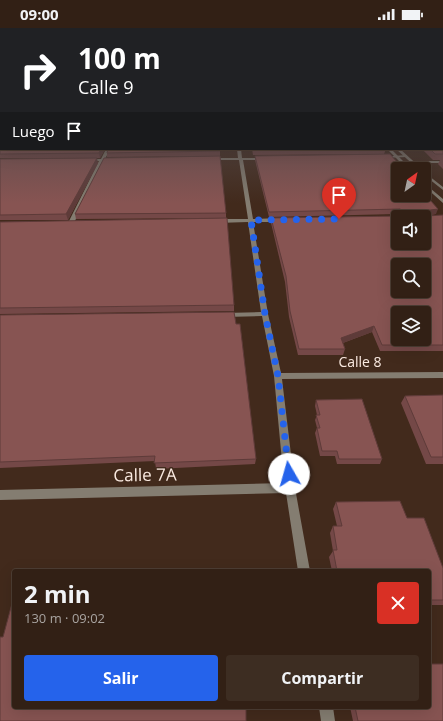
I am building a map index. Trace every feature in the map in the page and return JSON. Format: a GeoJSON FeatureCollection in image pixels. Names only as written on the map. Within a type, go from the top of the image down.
{"type":"FeatureCollection","features":[{"type":"Feature","properties":{"kind":"street"},"geometry":{"type":"LineString","coordinates":[[71,223],[107,150]]}},
{"type":"Feature","properties":{"kind":"street"},"geometry":{"type":"LineString","coordinates":[[239,150],[265,314],[278,376],[290,488],[304,569]]}},
{"type":"Feature","properties":{"kind":"street"},"geometry":{"type":"LineString","coordinates":[[390,150],[402,162]]}},
{"type":"Feature","properties":{"kind":"street"},"geometry":{"type":"LineString","coordinates":[[399,150],[412,162]]}},
{"type":"Feature","properties":{"kind":"street"},"geometry":{"type":"LineString","coordinates":[[381,157],[406,156]]}},
{"type":"Feature","properties":{"kind":"street"},"geometry":{"type":"LineString","coordinates":[[202,159],[272,158]]}},
{"type":"Feature","properties":{"kind":"street"},"geometry":{"type":"LineString","coordinates":[[78,160],[117,160]]}},
{"type":"Feature","properties":{"kind":"street"},"geometry":{"type":"LineString","coordinates":[[431,162],[443,162]]}},
{"type":"Feature","properties":{"kind":"street"},"geometry":{"type":"LineString","coordinates":[[431,178],[443,189]]}},
{"type":"Feature","properties":{"kind":"street"},"geometry":{"type":"LineString","coordinates":[[431,191],[443,202]]}},
{"type":"Feature","properties":{"kind":"street"},"geometry":{"type":"LineString","coordinates":[[212,221],[290,220]]}},
{"type":"Feature","properties":{"kind":"street"},"geometry":{"type":"LineString","coordinates":[[64,223],[79,223]]}},
{"type":"Feature","properties":{"kind":"street"},"geometry":{"type":"LineString","coordinates":[[218,315],[265,314]]}},
{"type":"Feature","properties":{"kind":"street","name":"Calle 8"},"geometry":{"type":"LineString","coordinates":[[278,376],[443,375]]}},
{"type":"Feature","properties":{"kind":"street","name":"Calle 7A"},"geometry":{"type":"LineString","coordinates":[[0,495],[290,488]]}},
{"type":"Feature","properties":{"kind":"street"},"geometry":{"type":"LineString","coordinates":[[326,709],[328,721]]}},
{"type":"Feature","properties":{"kind":"building"},"geometry":{"type":"Polygon","coordinates":[[[0,150],[100,150],[99,153],[0,154],[0,150]]]}},
{"type":"Feature","properties":{"kind":"building"},"geometry":{"type":"Polygon","coordinates":[[[108,150],[220,150],[220,151],[107,153],[108,150]]]}},
{"type":"Feature","properties":{"kind":"building"},"geometry":{"type":"Polygon","coordinates":[[[431,150],[443,150],[443,154],[435,154],[431,150]]]}},
{"type":"Feature","properties":{"kind":"building"},"geometry":{"type":"Polygon","coordinates":[[[390,154],[397,162],[391,162],[391,202],[431,201],[438,209],[430,210],[400,209],[269,212],[255,156],[390,154]]]}},
{"type":"Feature","properties":{"kind":"building"},"geometry":{"type":"Polygon","coordinates":[[[220,156],[226,213],[75,214],[104,158],[220,156]]]}},
{"type":"Feature","properties":{"kind":"building"},"geometry":{"type":"Polygon","coordinates":[[[97,158],[66,214],[0,215],[0,159],[97,158]]]}},
{"type":"Feature","properties":{"kind":"building"},"geometry":{"type":"Polygon","coordinates":[[[443,215],[443,345],[431,345],[431,306],[391,306],[391,345],[382,345],[374,326],[341,338],[345,349],[299,349],[290,311],[286,276],[271,218],[391,216],[391,250],[431,250],[431,216],[443,215]]]}},
{"type":"Feature","properties":{"kind":"building"},"geometry":{"type":"Polygon","coordinates":[[[227,218],[234,305],[0,308],[0,222],[227,218]]]}},
{"type":"Feature","properties":{"kind":"building"},"geometry":{"type":"Polygon","coordinates":[[[234,312],[236,324],[240,324],[256,459],[154,463],[155,456],[0,462],[0,315],[234,312]]]}},
{"type":"Feature","properties":{"kind":"building"},"geometry":{"type":"Polygon","coordinates":[[[443,395],[443,457],[431,457],[405,396],[443,395]]]}},
{"type":"Feature","properties":{"kind":"building"},"geometry":{"type":"Polygon","coordinates":[[[362,399],[382,459],[339,459],[337,451],[322,451],[317,428],[320,428],[316,415],[320,415],[316,400],[362,399]]]}},
{"type":"Feature","properties":{"kind":"building"},"geometry":{"type":"Polygon","coordinates":[[[400,501],[407,518],[424,518],[443,568],[443,600],[431,600],[431,569],[337,569],[333,550],[337,550],[333,526],[342,526],[336,502],[400,501]]]}},
{"type":"Feature","properties":{"kind":"building"},"geometry":{"type":"Polygon","coordinates":[[[12,603],[12,709],[246,709],[246,721],[0,721],[0,637],[3,637],[12,603]]]}},
{"type":"Feature","properties":{"kind":"building"},"geometry":{"type":"Polygon","coordinates":[[[431,664],[443,664],[443,721],[358,721],[355,709],[431,709],[431,664]]]}},
{"type":"Feature","properties":{"kind":"route"},"geometry":{"type":"LineString","coordinates":[[289,474],[278,376],[265,314],[251,220],[339,219]]}}]}
